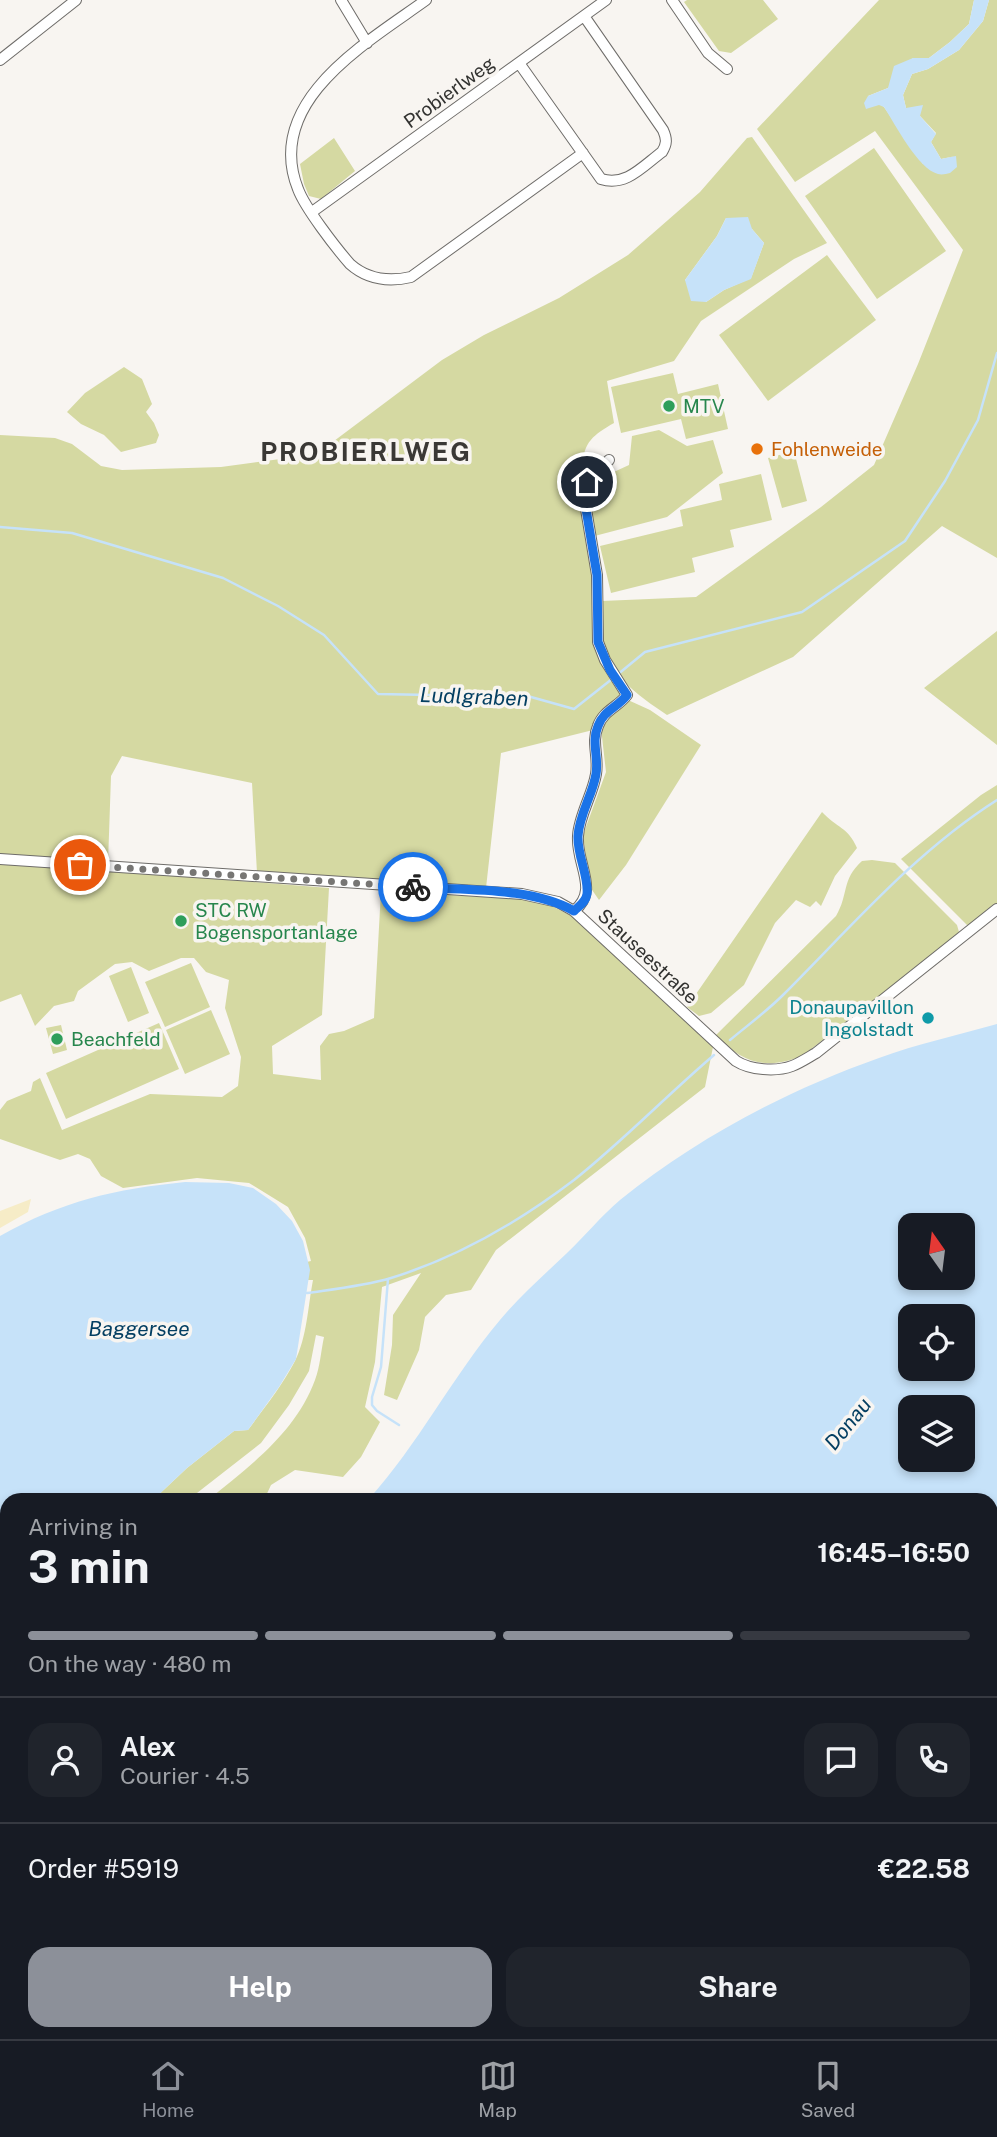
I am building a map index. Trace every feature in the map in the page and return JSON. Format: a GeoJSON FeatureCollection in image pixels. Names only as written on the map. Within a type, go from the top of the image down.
{"type":"FeatureCollection","features":[{"type":"Feature","properties":{"kind":"street"},"geometry":{"type":"LineString","coordinates":[[0,60],[76,0]]}},
{"type":"Feature","properties":{"kind":"street"},"geometry":{"type":"LineString","coordinates":[[341,0],[367,43]]}},
{"type":"Feature","properties":{"kind":"street"},"geometry":{"type":"LineString","coordinates":[[426,0],[335,67],[320,83],[295,132],[292,160],[298,191],[356,270],[377,279],[411,276],[583,153]]}},
{"type":"Feature","properties":{"kind":"street","name":"Probierlweg"},"geometry":{"type":"LineString","coordinates":[[313,212],[606,0]]}},
{"type":"Feature","properties":{"kind":"street"},"geometry":{"type":"LineString","coordinates":[[672,0],[708,53],[727,69]]}},
{"type":"Feature","properties":{"kind":"street"},"geometry":{"type":"LineString","coordinates":[[519,63],[601,179],[612,183],[623,181],[662,152],[666,146],[666,138],[584,16]]}},
{"type":"Feature","properties":{"kind":"street"},"geometry":{"type":"LineString","coordinates":[[574,911],[582,904],[587,894],[579,857],[578,834],[596,775],[594,742],[597,726],[603,715],[627,695],[601,653],[597,631],[597,575],[586,509],[587,482],[609,460]]}},
{"type":"Feature","properties":{"kind":"street","name":"Stauseestraße"},"geometry":{"type":"LineString","coordinates":[[0,859],[522,894],[558,902],[574,911],[736,1061],[766,1069],[791,1067],[817,1053],[997,909]]}},
{"type":"Feature","properties":{"kind":"green space"},"geometry":{"type":"Polygon","coordinates":[[[763,0],[778,19],[731,53],[719,51],[684,2],[763,0]]]}},
{"type":"Feature","properties":{"kind":"green space"},"geometry":{"type":"Polygon","coordinates":[[[879,0],[974,0],[969,24],[950,42],[929,58],[913,58],[888,88],[868,96],[884,107],[923,164],[956,156],[941,159],[931,142],[936,133],[920,116],[906,108],[903,95],[912,74],[928,69],[959,50],[983,21],[989,0],[997,0],[997,558],[942,526],[793,657],[667,715],[624,681],[607,660],[600,634],[602,601],[696,597],[821,507],[874,465],[963,250],[875,131],[795,182],[757,129],[879,0]]]}},
{"type":"Feature","properties":{"kind":"green space"},"geometry":{"type":"Polygon","coordinates":[[[752,137],[827,243],[794,259],[701,321],[674,361],[607,381],[614,423],[590,441],[584,453],[583,469],[603,477],[629,465],[632,436],[659,430],[687,446],[713,440],[723,473],[667,517],[587,538],[595,593],[594,643],[602,665],[628,700],[650,710],[701,745],[626,865],[599,900],[590,887],[583,835],[606,772],[601,728],[501,753],[486,888],[257,873],[252,783],[122,756],[111,776],[108,863],[0,856],[0,435],[55,438],[72,444],[101,466],[122,470],[221,467],[303,456],[322,450],[442,360],[484,335],[559,298],[628,255],[700,192],[747,138],[752,137]],[[726,218],[717,236],[685,280],[706,302],[724,290],[751,278],[764,243],[752,229],[726,218]]]}},
{"type":"Feature","properties":{"kind":"green space"},"geometry":{"type":"Polygon","coordinates":[[[334,138],[355,171],[321,199],[309,196],[300,164],[334,138]]]}},
{"type":"Feature","properties":{"kind":"green space"},"geometry":{"type":"Polygon","coordinates":[[[874,148],[946,251],[877,299],[805,196],[874,148]]]}},
{"type":"Feature","properties":{"kind":"green space"},"geometry":{"type":"Polygon","coordinates":[[[827,255],[876,320],[768,401],[719,335],[827,255]]]}},
{"type":"Feature","properties":{"kind":"green space"},"geometry":{"type":"Polygon","coordinates":[[[124,367],[142,379],[152,404],[146,412],[159,435],[156,443],[121,452],[104,435],[81,424],[67,412],[85,393],[124,367]]]}},
{"type":"Feature","properties":{"kind":"green space","name":"MTV"},"geometry":{"type":"Polygon","coordinates":[[[673,373],[678,394],[718,384],[728,429],[686,439],[681,419],[621,433],[611,387],[673,373]]]}},
{"type":"Feature","properties":{"kind":"green space"},"geometry":{"type":"Polygon","coordinates":[[[794,451],[807,501],[782,508],[768,458],[794,451]]]}},
{"type":"Feature","properties":{"kind":"green space"},"geometry":{"type":"Polygon","coordinates":[[[761,474],[772,520],[730,530],[734,547],[692,558],[695,572],[611,593],[600,546],[683,526],[680,510],[722,500],[719,484],[761,474]]]}},
{"type":"Feature","properties":{"kind":"green space"},"geometry":{"type":"Polygon","coordinates":[[[997,631],[997,745],[924,688],[997,631]]]}},
{"type":"Feature","properties":{"kind":"green space"},"geometry":{"type":"Polygon","coordinates":[[[997,785],[997,904],[968,926],[901,859],[997,785]]]}},
{"type":"Feature","properties":{"kind":"green space"},"geometry":{"type":"Polygon","coordinates":[[[822,812],[846,832],[857,848],[835,876],[821,906],[816,901],[810,907],[796,900],[775,923],[744,985],[711,1013],[699,1016],[687,1007],[822,812]]]}},
{"type":"Feature","properties":{"kind":"green space"},"geometry":{"type":"Polygon","coordinates":[[[862,861],[895,863],[957,925],[957,937],[802,1056],[788,1061],[765,1063],[745,1058],[725,1045],[715,1036],[836,916],[855,868],[862,861]]]}},
{"type":"Feature","properties":{"kind":"green space"},"geometry":{"type":"Polygon","coordinates":[[[0,862],[329,888],[322,1015],[272,1046],[273,1074],[321,1080],[320,1046],[329,1034],[344,1031],[374,1018],[381,891],[519,899],[552,906],[573,917],[713,1047],[705,1087],[496,1250],[471,1290],[446,1295],[425,1317],[419,1350],[397,1400],[384,1395],[392,1345],[393,1315],[421,1273],[382,1287],[375,1362],[365,1407],[380,1422],[361,1457],[343,1477],[295,1470],[271,1485],[267,1493],[217,1493],[270,1447],[307,1399],[318,1370],[324,1337],[316,1335],[309,1371],[289,1405],[261,1443],[197,1493],[160,1493],[234,1431],[248,1430],[295,1361],[307,1321],[313,1280],[305,1280],[302,1263],[311,1261],[305,1238],[288,1207],[249,1183],[197,1178],[123,1188],[101,1176],[90,1159],[78,1154],[60,1160],[0,1139],[0,1110],[7,1101],[31,1091],[33,1082],[40,1078],[62,1130],[150,1094],[222,1097],[238,1086],[241,1057],[225,1008],[229,980],[206,972],[194,958],[181,958],[149,971],[132,962],[115,964],[78,991],[74,1001],[54,1006],[35,1026],[21,994],[0,1002],[0,862]]]}},
{"type":"Feature","properties":{"kind":"green space"},"geometry":{"type":"Polygon","coordinates":[[[191,963],[210,1007],[165,1027],[145,982],[191,963]]]}},
{"type":"Feature","properties":{"kind":"green space"},"geometry":{"type":"Polygon","coordinates":[[[131,967],[149,1013],[128,1022],[109,976],[131,967]]]}},
{"type":"Feature","properties":{"kind":"green space"},"geometry":{"type":"Polygon","coordinates":[[[211,1010],[230,1054],[185,1074],[166,1030],[211,1010]]]}},
{"type":"Feature","properties":{"kind":"green space"},"geometry":{"type":"Polygon","coordinates":[[[159,1023],[179,1069],[66,1119],[46,1073],[159,1023]]]}},
{"type":"Feature","properties":{"kind":"green space","name":"Beachfeld"},"geometry":{"type":"Polygon","coordinates":[[[61,1025],[67,1050],[53,1054],[46,1028],[61,1025]]]}},
{"type":"Feature","properties":{"kind":"sand"},"geometry":{"type":"Polygon","coordinates":[[[31,1199],[28,1212],[0,1228],[0,1211],[31,1199]]]}},
{"type":"Feature","properties":{"kind":"water"},"geometry":{"type":"Polygon","coordinates":[[[974,0],[989,0],[983,21],[959,50],[928,69],[912,74],[903,95],[906,108],[923,105],[920,116],[936,134],[931,142],[941,159],[956,156],[957,167],[950,173],[938,174],[915,155],[884,107],[879,105],[866,109],[864,103],[868,96],[888,88],[894,66],[913,58],[929,58],[950,42],[969,24],[974,0]]]}},
{"type":"Feature","properties":{"kind":"water"},"geometry":{"type":"Polygon","coordinates":[[[748,217],[752,229],[764,243],[751,279],[724,290],[706,302],[691,301],[685,280],[717,236],[726,218],[748,217]]]}},
{"type":"Feature","properties":{"kind":"water","name":"Donau"},"geometry":{"type":"Polygon","coordinates":[[[997,1024],[997,1493],[374,1493],[403,1457],[466,1364],[500,1320],[620,1200],[680,1156],[744,1118],[810,1085],[879,1058],[997,1024]]]}},
{"type":"Feature","properties":{"kind":"water","name":"Baggersee"},"geometry":{"type":"Polygon","coordinates":[[[185,1182],[229,1183],[253,1188],[276,1204],[292,1221],[303,1241],[310,1270],[296,1359],[248,1430],[234,1431],[160,1493],[0,1493],[0,1236],[67,1205],[135,1188],[185,1182]]]}},
{"type":"Feature","properties":{"kind":"waterway","name":"Ludlgraben"},"geometry":{"type":"LineString","coordinates":[[617,675],[645,652],[802,612],[905,541],[945,481],[978,420],[997,353]]}},
{"type":"Feature","properties":{"kind":"waterway","name":"Ludlgraben"},"geometry":{"type":"LineString","coordinates":[[0,527],[72,533],[223,578],[278,606],[324,635],[378,694],[531,697],[574,709],[612,679]]}},
{"type":"Feature","properties":{"kind":"waterway"},"geometry":{"type":"LineString","coordinates":[[730,1040],[777,1001],[911,867],[997,800]]}},
{"type":"Feature","properties":{"kind":"waterway"},"geometry":{"type":"LineString","coordinates":[[307,1293],[370,1283],[415,1270],[510,1224],[574,1180],[714,1055]]}},
{"type":"Feature","properties":{"kind":"waterway"},"geometry":{"type":"LineString","coordinates":[[388,1279],[381,1367],[372,1405],[399,1425]]}},
{"type":"Feature","properties":{"kind":"way so far"},"geometry":{"type":"LineString","coordinates":[[80,865],[413,887]]}},
{"type":"Feature","properties":{"kind":"place","name":"MTV"},"geometry":{"type":"Point","coordinates":[669,406]}},
{"type":"Feature","properties":{"kind":"place","name":"Fohlenweide"},"geometry":{"type":"Point","coordinates":[757,449]}},
{"type":"Feature","properties":{"kind":"place","name":"STC RW Bogensportanlage"},"geometry":{"type":"Point","coordinates":[181,921]}},
{"type":"Feature","properties":{"kind":"place","name":"Donaupavillon Ingolstadt"},"geometry":{"type":"Point","coordinates":[928,1018]}},
{"type":"Feature","properties":{"kind":"place","name":"Beachfeld"},"geometry":{"type":"Point","coordinates":[57,1039]}},
{"type":"Feature","properties":{"kind":"district","name":"PROBIERLWEG"},"geometry":{"type":"Point","coordinates":[366,452]}},
{"type":"Feature","properties":{"kind":"route"},"geometry":{"type":"LineString","coordinates":[[413,887],[522,894],[558,902],[574,911],[582,904],[587,894],[579,857],[578,834],[596,775],[594,742],[597,726],[603,715],[627,695],[610,670],[598,642],[597,575],[586,509],[587,482]]}}]}
